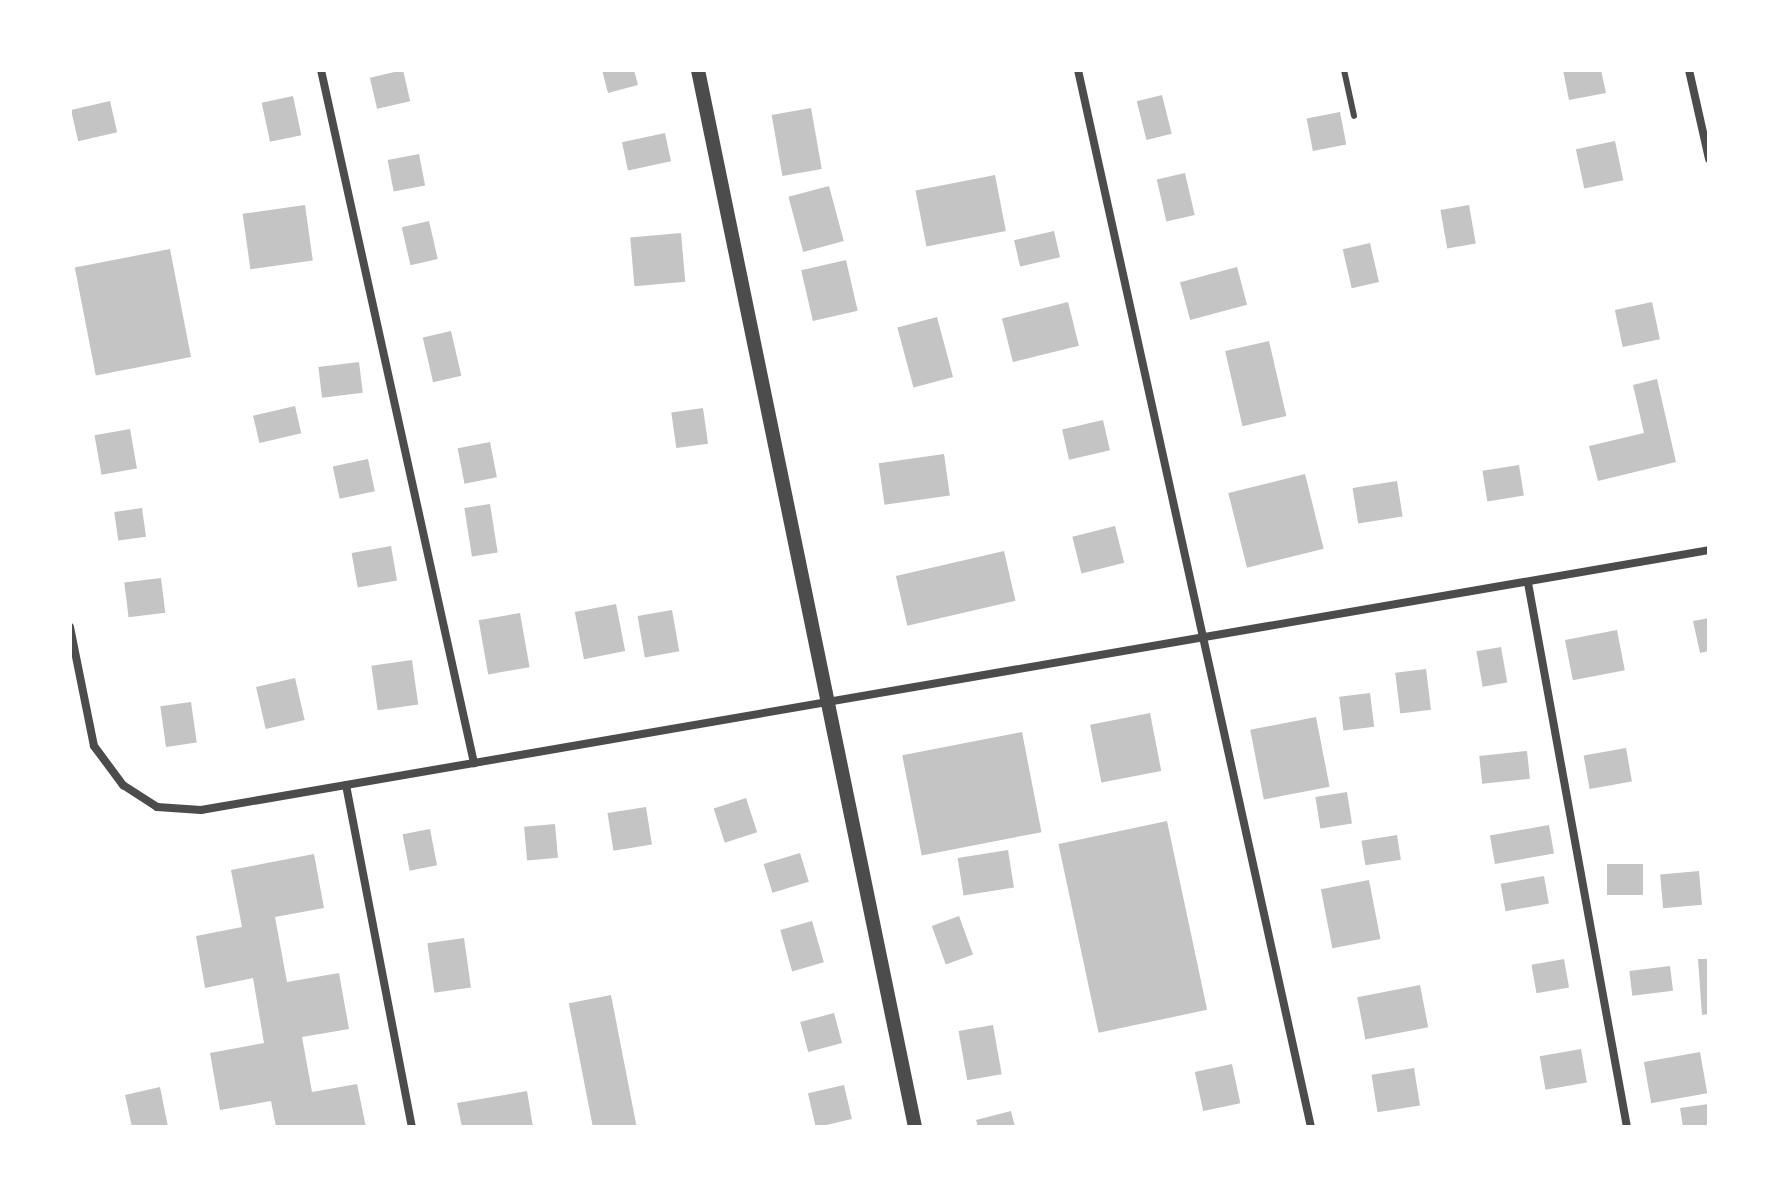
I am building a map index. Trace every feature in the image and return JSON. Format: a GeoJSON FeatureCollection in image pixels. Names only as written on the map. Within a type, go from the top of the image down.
{"type":"FeatureCollection","features":[{"type":"Feature","properties":{"kind":"street"},"geometry":{"type":"LineString","coordinates":[[321,70],[474,763]]}},
{"type":"Feature","properties":{"kind":"street"},"geometry":{"type":"LineString","coordinates":[[698,70],[825,703],[915,1127]]}},
{"type":"Feature","properties":{"kind":"street"},"geometry":{"type":"LineString","coordinates":[[1078,70],[1311,1127]]}},
{"type":"Feature","properties":{"kind":"street"},"geometry":{"type":"LineString","coordinates":[[1689,70],[1709,159]]}},
{"type":"Feature","properties":{"kind":"street"},"geometry":{"type":"LineString","coordinates":[[70,627],[73,658],[94,746],[123,785],[157,807],[201,810],[1709,550]]}},
{"type":"Feature","properties":{"kind":"street"},"geometry":{"type":"LineString","coordinates":[[1528,583],[1627,1127]]}},
{"type":"Feature","properties":{"kind":"street"},"geometry":{"type":"LineString","coordinates":[[346,785],[412,1127]]}},
{"type":"Feature","properties":{"kind":"lane"},"geometry":{"type":"LineString","coordinates":[[1344,70],[1354,116]]}},
{"type":"Feature","properties":{"kind":"building"},"geometry":{"type":"Polygon","coordinates":[[[403,70],[410,101],[377,109],[370,78],[403,70]]]}},
{"type":"Feature","properties":{"kind":"building"},"geometry":{"type":"Polygon","coordinates":[[[602,70],[634,70],[638,85],[608,93],[602,70]]]}},
{"type":"Feature","properties":{"kind":"building"},"geometry":{"type":"Polygon","coordinates":[[[1563,70],[1601,70],[1606,93],[1569,100],[1563,70]]]}},
{"type":"Feature","properties":{"kind":"building"},"geometry":{"type":"Polygon","coordinates":[[[1162,95],[1172,134],[1146,140],[1137,101],[1162,95]]]}},
{"type":"Feature","properties":{"kind":"building"},"geometry":{"type":"Polygon","coordinates":[[[293,96],[301,135],[270,142],[262,103],[293,96]]]}},
{"type":"Feature","properties":{"kind":"building"},"geometry":{"type":"Polygon","coordinates":[[[110,101],[117,132],[78,141],[71,110],[110,101]]]}},
{"type":"Feature","properties":{"kind":"building"},"geometry":{"type":"Polygon","coordinates":[[[811,108],[822,169],[782,176],[772,115],[811,108]]]}},
{"type":"Feature","properties":{"kind":"building"},"geometry":{"type":"Polygon","coordinates":[[[1340,112],[1346,144],[1313,151],[1307,118],[1340,112]]]}},
{"type":"Feature","properties":{"kind":"building"},"geometry":{"type":"Polygon","coordinates":[[[665,133],[671,161],[628,171],[622,142],[665,133]]]}},
{"type":"Feature","properties":{"kind":"building"},"geometry":{"type":"Polygon","coordinates":[[[1615,141],[1623,180],[1584,188],[1576,149],[1615,141]]]}},
{"type":"Feature","properties":{"kind":"building"},"geometry":{"type":"Polygon","coordinates":[[[419,154],[425,185],[394,192],[388,160],[419,154]]]}},
{"type":"Feature","properties":{"kind":"building"},"geometry":{"type":"Polygon","coordinates":[[[1185,173],[1195,215],[1166,221],[1157,180],[1185,173]]]}},
{"type":"Feature","properties":{"kind":"building"},"geometry":{"type":"Polygon","coordinates":[[[995,175],[1006,231],[926,246],[915,190],[995,175]]]}},
{"type":"Feature","properties":{"kind":"building"},"geometry":{"type":"Polygon","coordinates":[[[829,186],[844,241],[803,252],[788,197],[829,186]]]}},
{"type":"Feature","properties":{"kind":"building"},"geometry":{"type":"Polygon","coordinates":[[[305,205],[313,260],[250,269],[243,214],[305,205]]]}},
{"type":"Feature","properties":{"kind":"building"},"geometry":{"type":"Polygon","coordinates":[[[1469,205],[1476,243],[1447,248],[1440,210],[1469,205]]]}},
{"type":"Feature","properties":{"kind":"building"},"geometry":{"type":"Polygon","coordinates":[[[429,221],[438,259],[410,265],[402,227],[429,221]]]}},
{"type":"Feature","properties":{"kind":"building"},"geometry":{"type":"Polygon","coordinates":[[[1054,231],[1060,257],[1020,267],[1014,240],[1054,231]]]}},
{"type":"Feature","properties":{"kind":"building"},"geometry":{"type":"Polygon","coordinates":[[[681,233],[685,282],[634,286],[630,237],[681,233]]]}},
{"type":"Feature","properties":{"kind":"building"},"geometry":{"type":"Polygon","coordinates":[[[1370,243],[1379,282],[1352,288],[1343,249],[1370,243]]]}},
{"type":"Feature","properties":{"kind":"building"},"geometry":{"type":"Polygon","coordinates":[[[170,249],[191,357],[96,375],[75,268],[170,249]]]}},
{"type":"Feature","properties":{"kind":"building"},"geometry":{"type":"Polygon","coordinates":[[[846,260],[858,311],[813,321],[801,270],[846,260]]]}},
{"type":"Feature","properties":{"kind":"building"},"geometry":{"type":"Polygon","coordinates":[[[1237,267],[1247,305],[1190,320],[1180,282],[1237,267]]]}},
{"type":"Feature","properties":{"kind":"building"},"geometry":{"type":"Polygon","coordinates":[[[1068,302],[1079,346],[1013,362],[1002,318],[1068,302]]]}},
{"type":"Feature","properties":{"kind":"building"},"geometry":{"type":"Polygon","coordinates":[[[1652,302],[1660,339],[1623,347],[1615,310],[1652,302]]]}},
{"type":"Feature","properties":{"kind":"building"},"geometry":{"type":"Polygon","coordinates":[[[937,317],[953,377],[913,387],[897,328],[937,317]]]}},
{"type":"Feature","properties":{"kind":"building"},"geometry":{"type":"Polygon","coordinates":[[[451,331],[461,376],[433,382],[423,338],[451,331]]]}},
{"type":"Feature","properties":{"kind":"building"},"geometry":{"type":"Polygon","coordinates":[[[1269,341],[1286,416],[1242,426],[1225,351],[1269,341]]]}},
{"type":"Feature","properties":{"kind":"building"},"geometry":{"type":"Polygon","coordinates":[[[359,362],[363,393],[322,398],[318,367],[359,362]]]}},
{"type":"Feature","properties":{"kind":"building"},"geometry":{"type":"Polygon","coordinates":[[[1657,379],[1676,462],[1598,481],[1589,446],[1644,433],[1633,385],[1657,379]]]}},
{"type":"Feature","properties":{"kind":"building"},"geometry":{"type":"Polygon","coordinates":[[[295,406],[301,433],[259,443],[253,416],[295,406]]]}},
{"type":"Feature","properties":{"kind":"building"},"geometry":{"type":"Polygon","coordinates":[[[703,408],[708,444],[676,448],[671,412],[703,408]]]}},
{"type":"Feature","properties":{"kind":"building"},"geometry":{"type":"Polygon","coordinates":[[[1103,420],[1110,450],[1069,460],[1062,429],[1103,420]]]}},
{"type":"Feature","properties":{"kind":"building"},"geometry":{"type":"Polygon","coordinates":[[[130,429],[137,468],[101,475],[95,435],[130,429]]]}},
{"type":"Feature","properties":{"kind":"building"},"geometry":{"type":"Polygon","coordinates":[[[490,442],[497,477],[464,484],[458,448],[490,442]]]}},
{"type":"Feature","properties":{"kind":"building"},"geometry":{"type":"Polygon","coordinates":[[[944,454],[950,496],[884,505],[879,463],[944,454]]]}},
{"type":"Feature","properties":{"kind":"building"},"geometry":{"type":"Polygon","coordinates":[[[368,459],[375,491],[340,499],[333,466],[368,459]]]}},
{"type":"Feature","properties":{"kind":"building"},"geometry":{"type":"Polygon","coordinates":[[[1519,465],[1524,496],[1487,501],[1482,471],[1519,465]]]}},
{"type":"Feature","properties":{"kind":"building"},"geometry":{"type":"Polygon","coordinates":[[[1305,474],[1324,549],[1247,568],[1228,493],[1305,474]]]}},
{"type":"Feature","properties":{"kind":"building"},"geometry":{"type":"Polygon","coordinates":[[[1397,481],[1403,517],[1358,524],[1353,488],[1397,481]]]}},
{"type":"Feature","properties":{"kind":"building"},"geometry":{"type":"Polygon","coordinates":[[[490,504],[498,552],[472,556],[464,508],[490,504]]]}},
{"type":"Feature","properties":{"kind":"building"},"geometry":{"type":"Polygon","coordinates":[[[142,508],[146,537],[118,541],[114,512],[142,508]]]}},
{"type":"Feature","properties":{"kind":"building"},"geometry":{"type":"Polygon","coordinates":[[[1115,526],[1124,563],[1082,574],[1072,537],[1115,526]]]}},
{"type":"Feature","properties":{"kind":"building"},"geometry":{"type":"Polygon","coordinates":[[[391,546],[397,580],[358,587],[352,553],[391,546]]]}},
{"type":"Feature","properties":{"kind":"building"},"geometry":{"type":"Polygon","coordinates":[[[1004,551],[1015,601],[907,626],[896,576],[1004,551]]]}},
{"type":"Feature","properties":{"kind":"building"},"geometry":{"type":"Polygon","coordinates":[[[161,578],[165,613],[129,617],[124,583],[161,578]]]}},
{"type":"Feature","properties":{"kind":"building"},"geometry":{"type":"Polygon","coordinates":[[[616,604],[625,651],[584,659],[575,612],[616,604]]]}},
{"type":"Feature","properties":{"kind":"building"},"geometry":{"type":"Polygon","coordinates":[[[672,610],[679,651],[645,657],[638,616],[672,610]]]}},
{"type":"Feature","properties":{"kind":"building"},"geometry":{"type":"Polygon","coordinates":[[[520,613],[530,667],[488,674],[479,620],[520,613]]]}},
{"type":"Feature","properties":{"kind":"building"},"geometry":{"type":"Polygon","coordinates":[[[1709,618],[1709,651],[1700,653],[1693,621],[1709,618]]]}},
{"type":"Feature","properties":{"kind":"building"},"geometry":{"type":"Polygon","coordinates":[[[1617,630],[1625,670],[1573,680],[1565,640],[1617,630]]]}},
{"type":"Feature","properties":{"kind":"building"},"geometry":{"type":"Polygon","coordinates":[[[1501,647],[1507,682],[1483,687],[1476,651],[1501,647]]]}},
{"type":"Feature","properties":{"kind":"building"},"geometry":{"type":"Polygon","coordinates":[[[412,660],[418,705],[378,710],[371,666],[412,660]]]}},
{"type":"Feature","properties":{"kind":"building"},"geometry":{"type":"Polygon","coordinates":[[[1426,669],[1431,710],[1400,713],[1395,673],[1426,669]]]}},
{"type":"Feature","properties":{"kind":"building"},"geometry":{"type":"Polygon","coordinates":[[[295,678],[305,720],[266,729],[256,687],[295,678]]]}},
{"type":"Feature","properties":{"kind":"building"},"geometry":{"type":"Polygon","coordinates":[[[1370,693],[1374,727],[1343,731],[1339,697],[1370,693]]]}},
{"type":"Feature","properties":{"kind":"building"},"geometry":{"type":"Polygon","coordinates":[[[191,702],[197,743],[166,747],[160,706],[191,702]]]}},
{"type":"Feature","properties":{"kind":"building"},"geometry":{"type":"Polygon","coordinates":[[[1150,713],[1161,771],[1101,783],[1090,725],[1150,713]]]}},
{"type":"Feature","properties":{"kind":"building"},"geometry":{"type":"Polygon","coordinates":[[[1316,717],[1330,787],[1264,799],[1250,730],[1316,717]]]}},
{"type":"Feature","properties":{"kind":"building"},"geometry":{"type":"Polygon","coordinates":[[[1022,732],[1041,832],[922,855],[902,755],[1022,732]]]}},
{"type":"Feature","properties":{"kind":"building"},"geometry":{"type":"Polygon","coordinates":[[[1626,748],[1632,781],[1590,789],[1584,755],[1626,748]]]}},
{"type":"Feature","properties":{"kind":"building"},"geometry":{"type":"Polygon","coordinates":[[[1527,751],[1530,779],[1482,784],[1479,756],[1527,751]]]}},
{"type":"Feature","properties":{"kind":"building"},"geometry":{"type":"Polygon","coordinates":[[[1347,792],[1352,824],[1320,829],[1315,797],[1347,792]]]}},
{"type":"Feature","properties":{"kind":"building"},"geometry":{"type":"Polygon","coordinates":[[[746,798],[757,832],[725,843],[714,809],[746,798]]]}},
{"type":"Feature","properties":{"kind":"building"},"geometry":{"type":"Polygon","coordinates":[[[646,807],[652,845],[613,851],[607,813],[646,807]]]}},
{"type":"Feature","properties":{"kind":"building"},"geometry":{"type":"Polygon","coordinates":[[[1167,821],[1207,1010],[1099,1033],[1058,844],[1167,821]]]}},
{"type":"Feature","properties":{"kind":"building"},"geometry":{"type":"Polygon","coordinates":[[[555,824],[558,858],[527,861],[524,827],[555,824]]]}},
{"type":"Feature","properties":{"kind":"building"},"geometry":{"type":"Polygon","coordinates":[[[1549,825],[1554,854],[1495,864],[1490,835],[1549,825]]]}},
{"type":"Feature","properties":{"kind":"building"},"geometry":{"type":"Polygon","coordinates":[[[430,829],[437,865],[410,871],[403,834],[430,829]]]}},
{"type":"Feature","properties":{"kind":"building"},"geometry":{"type":"Polygon","coordinates":[[[1397,835],[1401,860],[1365,865],[1361,841],[1397,835]]]}},
{"type":"Feature","properties":{"kind":"building"},"geometry":{"type":"Polygon","coordinates":[[[1008,850],[1014,888],[964,896],[958,858],[1008,850]]]}},
{"type":"Feature","properties":{"kind":"building"},"geometry":{"type":"Polygon","coordinates":[[[800,853],[809,882],[772,893],[764,864],[800,853]]]}},
{"type":"Feature","properties":{"kind":"building"},"geometry":{"type":"Polygon","coordinates":[[[314,854],[324,908],[275,917],[287,982],[339,973],[349,1029],[302,1037],[312,1092],[357,1084],[366,1127],[276,1127],[271,1101],[220,1110],[210,1053],[264,1043],[253,978],[205,988],[196,936],[242,927],[231,870],[314,854]]]}},
{"type":"Feature","properties":{"kind":"building"},"geometry":{"type":"Polygon","coordinates":[[[1607,864],[1643,864],[1643,895],[1607,895],[1607,864]]]}},
{"type":"Feature","properties":{"kind":"building"},"geometry":{"type":"Polygon","coordinates":[[[1699,871],[1702,905],[1663,908],[1660,874],[1699,871]]]}},
{"type":"Feature","properties":{"kind":"building"},"geometry":{"type":"Polygon","coordinates":[[[1544,876],[1549,904],[1506,911],[1501,884],[1544,876]]]}},
{"type":"Feature","properties":{"kind":"building"},"geometry":{"type":"Polygon","coordinates":[[[1369,880],[1380,939],[1332,948],[1321,889],[1369,880]]]}},
{"type":"Feature","properties":{"kind":"building"},"geometry":{"type":"Polygon","coordinates":[[[959,916],[973,955],[946,964],[932,926],[959,916]]]}},
{"type":"Feature","properties":{"kind":"building"},"geometry":{"type":"Polygon","coordinates":[[[812,921],[824,962],[792,971],[780,930],[812,921]]]}},
{"type":"Feature","properties":{"kind":"building"},"geometry":{"type":"Polygon","coordinates":[[[464,938],[471,988],[434,993],[427,943],[464,938]]]}},
{"type":"Feature","properties":{"kind":"building"},"geometry":{"type":"Polygon","coordinates":[[[1564,959],[1569,988],[1537,993],[1532,965],[1564,959]]]}},
{"type":"Feature","properties":{"kind":"building"},"geometry":{"type":"Polygon","coordinates":[[[1698,959],[1709,959],[1709,1014],[1702,1015],[1698,959]]]}},
{"type":"Feature","properties":{"kind":"building"},"geometry":{"type":"Polygon","coordinates":[[[1670,966],[1673,991],[1632,996],[1629,971],[1670,966]]]}},
{"type":"Feature","properties":{"kind":"building"},"geometry":{"type":"Polygon","coordinates":[[[1420,985],[1428,1027],[1365,1039],[1357,997],[1420,985]]]}},
{"type":"Feature","properties":{"kind":"building"},"geometry":{"type":"Polygon","coordinates":[[[611,995],[637,1127],[593,1127],[569,1003],[611,995]]]}},
{"type":"Feature","properties":{"kind":"building"},"geometry":{"type":"Polygon","coordinates":[[[834,1013],[842,1043],[808,1052],[800,1022],[834,1013]]]}},
{"type":"Feature","properties":{"kind":"building"},"geometry":{"type":"Polygon","coordinates":[[[993,1025],[1002,1074],[967,1080],[959,1031],[993,1025]]]}},
{"type":"Feature","properties":{"kind":"building"},"geometry":{"type":"Polygon","coordinates":[[[1581,1049],[1587,1082],[1546,1090],[1540,1056],[1581,1049]]]}},
{"type":"Feature","properties":{"kind":"building"},"geometry":{"type":"Polygon","coordinates":[[[1700,1052],[1707,1093],[1651,1103],[1644,1062],[1700,1052]]]}},
{"type":"Feature","properties":{"kind":"building"},"geometry":{"type":"Polygon","coordinates":[[[1232,1064],[1240,1103],[1203,1111],[1195,1072],[1232,1064]]]}},
{"type":"Feature","properties":{"kind":"building"},"geometry":{"type":"Polygon","coordinates":[[[1414,1068],[1420,1106],[1377,1112],[1372,1075],[1414,1068]]]}},
{"type":"Feature","properties":{"kind":"building"},"geometry":{"type":"Polygon","coordinates":[[[844,1085],[852,1119],[816,1127],[808,1093],[844,1085]]]}},
{"type":"Feature","properties":{"kind":"building"},"geometry":{"type":"Polygon","coordinates":[[[160,1087],[168,1127],[132,1127],[125,1095],[160,1087]]]}},
{"type":"Feature","properties":{"kind":"building"},"geometry":{"type":"Polygon","coordinates":[[[527,1091],[533,1127],[462,1127],[457,1103],[527,1091]]]}},
{"type":"Feature","properties":{"kind":"building"},"geometry":{"type":"Polygon","coordinates":[[[1709,1104],[1709,1127],[1683,1127],[1680,1108],[1709,1104]]]}},
{"type":"Feature","properties":{"kind":"building"},"geometry":{"type":"Polygon","coordinates":[[[1011,1111],[1015,1127],[978,1127],[976,1120],[1011,1111]]]}}]}
